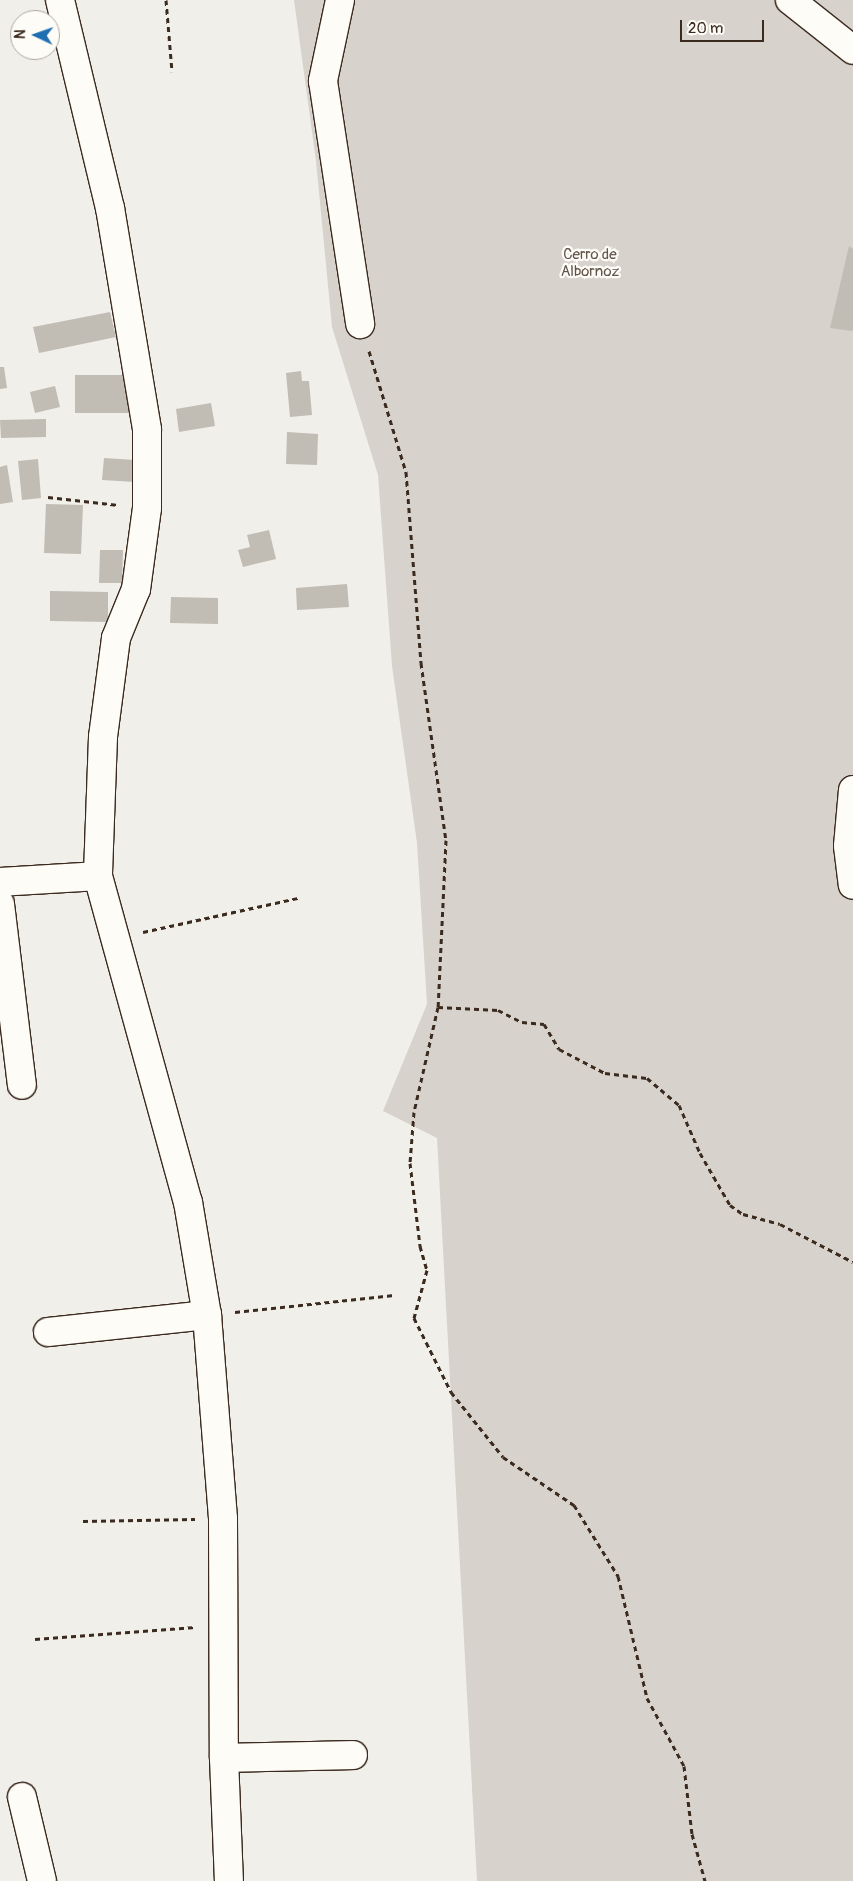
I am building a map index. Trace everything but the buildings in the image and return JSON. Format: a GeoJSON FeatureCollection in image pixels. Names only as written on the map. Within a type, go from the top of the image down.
{"type":"FeatureCollection","features":[{"type":"Feature","properties":{"kind":"street"},"geometry":{"type":"LineString","coordinates":[[60,0],[110,208],[147,430],[147,508],[136,589],[116,638],[104,727],[98,876],[113,938],[188,1202],[207,1315],[223,1519],[224,1758],[229,1881]]}},
{"type":"Feature","properties":{"kind":"street"},"geometry":{"type":"LineString","coordinates":[[340,0],[323,81],[360,324]]}},
{"type":"Feature","properties":{"kind":"street"},"geometry":{"type":"LineString","coordinates":[[790,0],[853,50]]}},
{"type":"Feature","properties":{"kind":"street"},"geometry":{"type":"LineString","coordinates":[[853,790],[848,846],[853,885]]}},
{"type":"Feature","properties":{"kind":"street"},"geometry":{"type":"LineString","coordinates":[[0,882],[98,876]]}},
{"type":"Feature","properties":{"kind":"street"},"geometry":{"type":"LineString","coordinates":[[0,904],[22,1085]]}},
{"type":"Feature","properties":{"kind":"street"},"geometry":{"type":"LineString","coordinates":[[48,1332],[207,1315]]}},
{"type":"Feature","properties":{"kind":"street"},"geometry":{"type":"LineString","coordinates":[[224,1758],[353,1755]]}},
{"type":"Feature","properties":{"kind":"street"},"geometry":{"type":"LineString","coordinates":[[22,1797],[42,1881]]}},
{"type":"Feature","properties":{"kind":"path"},"geometry":{"type":"LineString","coordinates":[[166,0],[172,72]]}},
{"type":"Feature","properties":{"kind":"path"},"geometry":{"type":"LineString","coordinates":[[360,324],[406,472],[421,663],[446,840],[438,1007],[414,1112],[410,1163],[420,1246],[427,1270],[414,1318],[451,1392],[503,1456],[574,1505],[618,1576],[647,1698],[684,1766],[692,1834],[705,1881]]}},
{"type":"Feature","properties":{"kind":"path"},"geometry":{"type":"LineString","coordinates":[[48,497],[147,508]]}},
{"type":"Feature","properties":{"kind":"path"},"geometry":{"type":"LineString","coordinates":[[113,938],[298,898]]}},
{"type":"Feature","properties":{"kind":"path"},"geometry":{"type":"LineString","coordinates":[[438,1007],[498,1010],[522,1022],[544,1024],[559,1050],[604,1073],[647,1078],[679,1105],[700,1153],[730,1205],[743,1214],[780,1224],[853,1262]]}},
{"type":"Feature","properties":{"kind":"path"},"geometry":{"type":"LineString","coordinates":[[207,1315],[394,1295]]}},
{"type":"Feature","properties":{"kind":"path"},"geometry":{"type":"LineString","coordinates":[[83,1521],[223,1519]]}},
{"type":"Feature","properties":{"kind":"path"},"geometry":{"type":"LineString","coordinates":[[35,1639],[224,1626]]}},
{"type":"Feature","properties":{"kind":"green space","name":"Cerro de Albornoz"},"geometry":{"type":"Polygon","coordinates":[[[294,0],[853,0],[853,1881],[477,1881],[437,1138],[383,1111],[427,1004],[417,843],[392,666],[378,475],[332,327],[316,161],[294,0]]]}}]}
